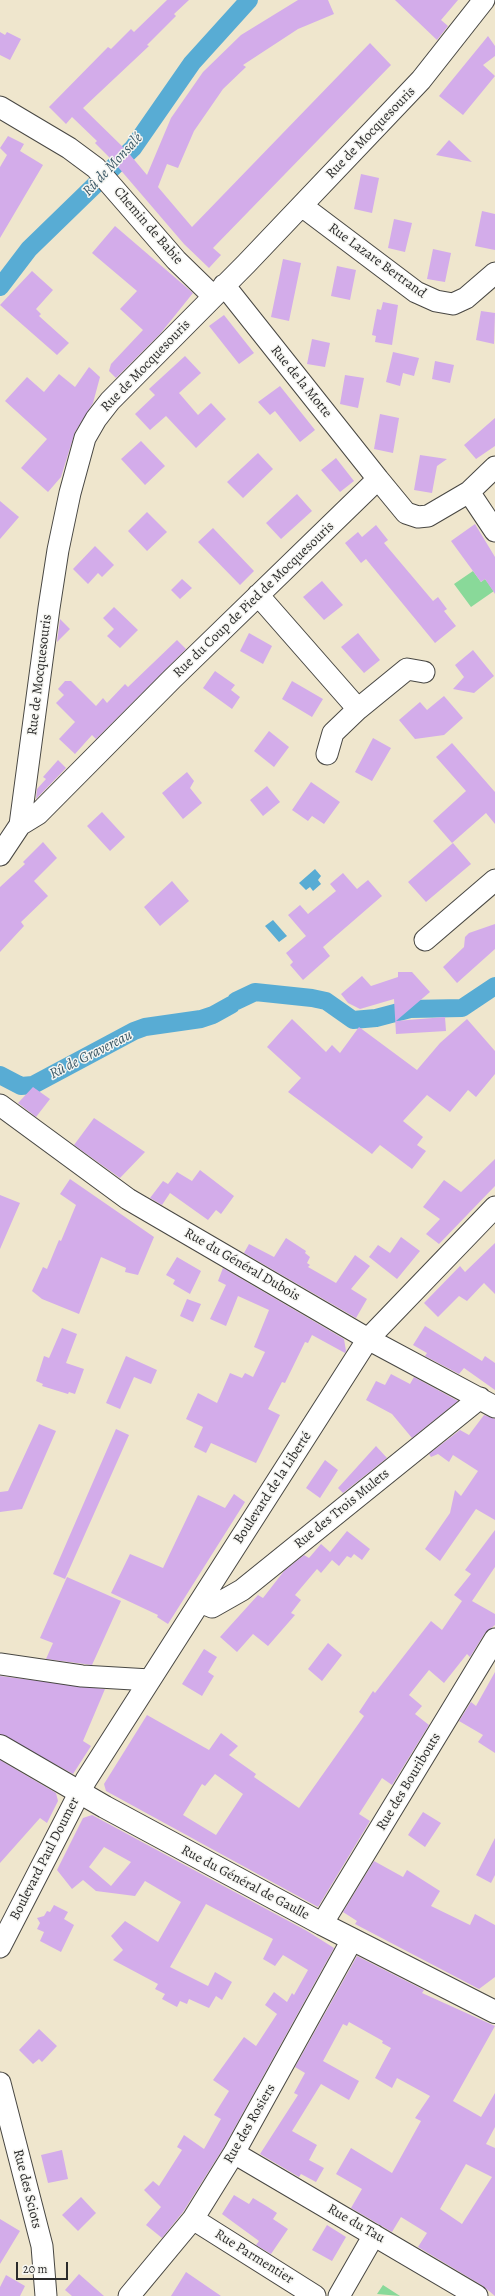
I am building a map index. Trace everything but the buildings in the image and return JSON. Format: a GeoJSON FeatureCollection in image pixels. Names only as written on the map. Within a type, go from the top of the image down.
{"type":"FeatureCollection","features":[{"type":"Feature","properties":{"kind":"main road","name":"Rue du Général de Gaulle"},"geometry":{"type":"LineString","coordinates":[[0,1746],[80,1792],[322,1924],[495,2012]]}},
{"type":"Feature","properties":{"kind":"street","name":"Rue de Mocquesouris"},"geometry":{"type":"LineString","coordinates":[[0,855],[20,824],[50,600],[70,493],[85,438],[96,419],[110,401],[302,206],[421,80],[484,0]]}},
{"type":"Feature","properties":{"kind":"street","name":"Chemin de Babie"},"geometry":{"type":"LineString","coordinates":[[0,107],[70,148],[103,176],[176,260],[219,291]]}},
{"type":"Feature","properties":{"kind":"street","name":"Rue Lazare Bertrand"},"geometry":{"type":"LineString","coordinates":[[302,206],[419,294],[436,301],[453,304],[466,298],[495,273]]}},
{"type":"Feature","properties":{"kind":"street","name":"Rue de la Motte"},"geometry":{"type":"LineString","coordinates":[[219,291],[378,479]]}},
{"type":"Feature","properties":{"kind":"street"},"geometry":{"type":"LineString","coordinates":[[378,479],[406,513],[418,517],[428,516],[440,511],[469,492],[495,467]]}},
{"type":"Feature","properties":{"kind":"street","name":"Rue du Coup de Pied de Mocquesouris"},"geometry":{"type":"LineString","coordinates":[[20,824],[38,814],[172,679],[378,479]]}},
{"type":"Feature","properties":{"kind":"street"},"geometry":{"type":"LineString","coordinates":[[469,492],[495,531]]}},
{"type":"Feature","properties":{"kind":"street"},"geometry":{"type":"LineString","coordinates":[[258,596],[358,709]]}},
{"type":"Feature","properties":{"kind":"street"},"geometry":{"type":"LineString","coordinates":[[327,754],[333,733],[358,709],[407,669],[424,672]]}},
{"type":"Feature","properties":{"kind":"street"},"geometry":{"type":"LineString","coordinates":[[425,940],[495,880]]}},
{"type":"Feature","properties":{"kind":"street","name":"Rue du Général Dubois"},"geometry":{"type":"LineString","coordinates":[[0,1105],[128,1199],[368,1339],[488,1403]]}},
{"type":"Feature","properties":{"kind":"street","name":"Boulevard de la Liberté"},"geometry":{"type":"LineString","coordinates":[[80,1792],[368,1339],[495,1207]]}},
{"type":"Feature","properties":{"kind":"street","name":"Rue des Trois Mulets"},"geometry":{"type":"LineString","coordinates":[[200,1602],[212,1607],[242,1590],[488,1403]]}},
{"type":"Feature","properties":{"kind":"street","name":"Rue des Bouribouts"},"geometry":{"type":"LineString","coordinates":[[322,1924],[495,1639]]}},
{"type":"Feature","properties":{"kind":"street"},"geometry":{"type":"LineString","coordinates":[[0,1664],[82,1676],[150,1680]]}},
{"type":"Feature","properties":{"kind":"street","name":"Boulevard Paul Doumer"},"geometry":{"type":"LineString","coordinates":[[0,1947],[80,1792]]}},
{"type":"Feature","properties":{"kind":"street","name":"Rue des Rosiers"},"geometry":{"type":"LineString","coordinates":[[128,2296],[193,2219],[234,2153],[352,1940]]}},
{"type":"Feature","properties":{"kind":"street","name":"Rue des Sciots"},"geometry":{"type":"LineString","coordinates":[[0,2083],[42,2246],[46,2296]]}},
{"type":"Feature","properties":{"kind":"street","name":"Rue du Tau"},"geometry":{"type":"LineString","coordinates":[[234,2153],[477,2296]]}},
{"type":"Feature","properties":{"kind":"street","name":"Rue Parmentier"},"geometry":{"type":"LineString","coordinates":[[193,2219],[315,2296]]}},
{"type":"Feature","properties":{"kind":"street"},"geometry":{"type":"LineString","coordinates":[[339,2296],[374,2235]]}},
{"type":"Feature","properties":{"kind":"green space"},"geometry":{"type":"Polygon","coordinates":[[[473,571],[481,582],[485,579],[494,591],[471,607],[454,584],[473,571]]]}},
{"type":"Feature","properties":{"kind":"green space"},"geometry":{"type":"Polygon","coordinates":[[[383,2285],[400,2296],[377,2294],[383,2285]]]}},
{"type":"Feature","properties":{"kind":"water"},"geometry":{"type":"Polygon","coordinates":[[[315,869],[321,876],[318,880],[321,884],[313,891],[310,887],[306,890],[299,883],[315,869]]]}},
{"type":"Feature","properties":{"kind":"water"},"geometry":{"type":"Polygon","coordinates":[[[273,920],[287,936],[279,942],[265,926],[273,920]]]}},
{"type":"Feature","properties":{"kind":"waterway","name":"Rû de Monsalé"},"geometry":{"type":"LineString","coordinates":[[0,287],[29,249],[133,148],[192,63],[249,0]]}},
{"type":"Feature","properties":{"kind":"waterway","name":"Rû de Gravereau"},"geometry":{"type":"LineString","coordinates":[[236,1001],[255,992],[312,998],[326,1001],[353,1020],[376,1018],[410,1009],[462,1008],[495,986]]}},
{"type":"Feature","properties":{"kind":"waterway","name":"Rû de Gravereau"},"geometry":{"type":"LineString","coordinates":[[0,1075],[21,1086],[33,1085],[134,1031],[145,1027],[201,1019],[213,1015],[231,1005]]}}]}
